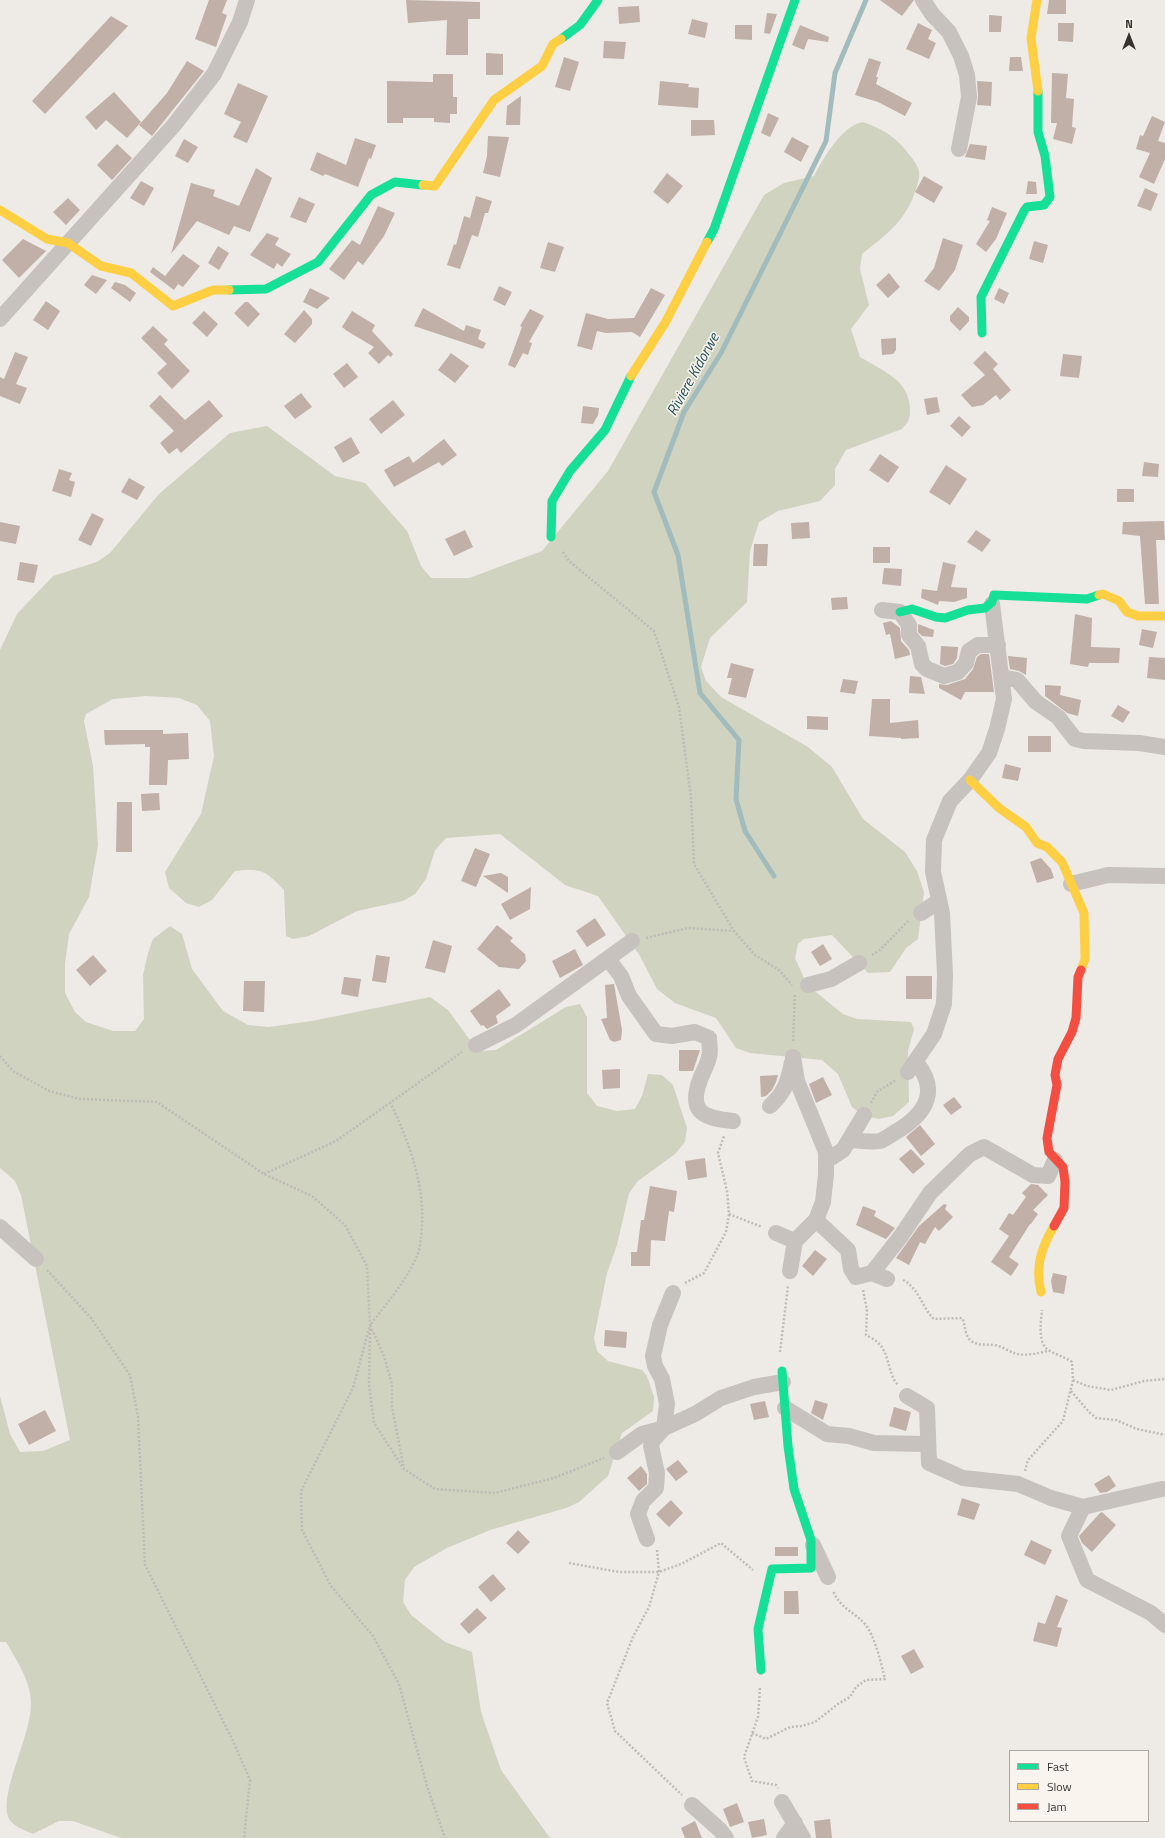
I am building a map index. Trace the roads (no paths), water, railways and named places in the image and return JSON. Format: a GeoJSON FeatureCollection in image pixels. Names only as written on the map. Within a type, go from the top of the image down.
{"type":"FeatureCollection","features":[{"type":"Feature","properties":{"kind":"street"},"geometry":{"type":"LineString","coordinates":[[0,319],[122,185],[174,125],[214,74],[240,22],[247,0]]}},
{"type":"Feature","properties":{"kind":"street"},"geometry":{"type":"LineString","coordinates":[[0,210],[47,239],[68,243],[101,266],[131,274],[173,306],[212,290],[266,289],[318,262],[370,195],[395,182],[435,186],[494,100],[542,66],[553,44],[580,24],[598,0]]}},
{"type":"Feature","properties":{"kind":"street"},"geometry":{"type":"LineString","coordinates":[[551,537],[552,501],[570,471],[605,430],[634,370],[665,323],[714,229],[795,0]]}},
{"type":"Feature","properties":{"kind":"street"},"geometry":{"type":"LineString","coordinates":[[923,0],[932,14],[950,32],[961,56],[967,75],[969,97],[959,149]]}},
{"type":"Feature","properties":{"kind":"street"},"geometry":{"type":"LineString","coordinates":[[982,332],[981,297],[1024,211],[1027,207],[1046,205],[1049,202],[1045,156],[1038,132],[1039,96],[1032,38],[1037,0]]}},
{"type":"Feature","properties":{"kind":"street"},"geometry":{"type":"LineString","coordinates":[[849,1140],[881,1141],[904,1126],[924,1108],[929,1088],[923,1071],[912,1067],[934,1034],[944,1004],[945,975],[942,912],[933,872],[934,840],[950,801],[970,780],[989,753],[997,729],[1004,699],[992,604],[994,595],[1087,599],[1103,594],[1119,601],[1127,612],[1138,616],[1165,616]]}},
{"type":"Feature","properties":{"kind":"street"},"geometry":{"type":"LineString","coordinates":[[882,610],[900,612],[913,609],[925,615],[940,618],[952,617],[962,612],[982,610],[992,604]]}},
{"type":"Feature","properties":{"kind":"street"},"geometry":{"type":"LineString","coordinates":[[900,612],[909,625],[909,635],[918,646],[922,664],[927,669],[944,676],[958,672],[966,663],[969,651],[978,645],[998,645]]}},
{"type":"Feature","properties":{"kind":"street"},"geometry":{"type":"LineString","coordinates":[[1002,677],[1017,680],[1036,702],[1058,717],[1074,739],[1084,741],[1139,743],[1165,747]]}},
{"type":"Feature","properties":{"kind":"street"},"geometry":{"type":"LineString","coordinates":[[970,780],[999,808],[1026,827],[1037,843],[1047,847],[1062,862],[1084,912],[1085,959],[1078,977],[1076,1018],[1058,1059],[1056,1075],[1057,1085],[1047,1138],[1049,1152],[1063,1167],[1066,1183],[1064,1208],[1050,1232],[1038,1260],[1037,1278],[1041,1292]]}},
{"type":"Feature","properties":{"kind":"street"},"geometry":{"type":"LineString","coordinates":[[1071,884],[1108,875],[1165,876]]}},
{"type":"Feature","properties":{"kind":"street"},"geometry":{"type":"LineString","coordinates":[[921,912],[939,901]]}},
{"type":"Feature","properties":{"kind":"street"},"geometry":{"type":"LineString","coordinates":[[476,1045],[516,1025],[632,942]]}},
{"type":"Feature","properties":{"kind":"street"},"geometry":{"type":"LineString","coordinates":[[608,959],[621,976],[629,996],[656,1034],[672,1036],[695,1032],[710,1038],[710,1057],[696,1090],[696,1104],[703,1114],[716,1120],[733,1121]]}},
{"type":"Feature","properties":{"kind":"street"},"geometry":{"type":"LineString","coordinates":[[808,985],[831,979],[859,963]]}},
{"type":"Feature","properties":{"kind":"street"},"geometry":{"type":"LineString","coordinates":[[770,1106],[788,1082],[793,1057],[798,1081],[826,1152],[826,1161],[823,1202],[816,1220],[795,1241],[790,1271]]}},
{"type":"Feature","properties":{"kind":"street"},"geometry":{"type":"LineString","coordinates":[[826,1161],[843,1150],[864,1115]]}},
{"type":"Feature","properties":{"kind":"street"},"geometry":{"type":"LineString","coordinates":[[816,1220],[848,1250],[851,1269],[856,1277],[879,1276],[901,1236],[930,1193],[970,1154],[984,1147],[1033,1175],[1048,1176],[1055,1160]]}},
{"type":"Feature","properties":{"kind":"street"},"geometry":{"type":"LineString","coordinates":[[0,1227],[36,1259]]}},
{"type":"Feature","properties":{"kind":"street"},"geometry":{"type":"LineString","coordinates":[[776,1233],[795,1241]]}},
{"type":"Feature","properties":{"kind":"street"},"geometry":{"type":"LineString","coordinates":[[647,1539],[638,1514],[643,1501],[656,1488],[657,1473],[651,1446],[653,1440],[664,1428],[667,1404],[662,1379],[655,1366],[653,1356],[660,1325],[673,1293]]}},
{"type":"Feature","properties":{"kind":"street"},"geometry":{"type":"LineString","coordinates":[[617,1452],[642,1434],[664,1428],[695,1414],[721,1398],[782,1377],[794,1489],[811,1540],[828,1577]]}},
{"type":"Feature","properties":{"kind":"street"},"geometry":{"type":"LineString","coordinates":[[907,1396],[927,1408],[928,1463],[963,1478],[1018,1484],[1051,1498],[1083,1507],[1162,1490]]}},
{"type":"Feature","properties":{"kind":"street"},"geometry":{"type":"LineString","coordinates":[[785,1408],[827,1434],[849,1436],[874,1443],[928,1444]]}},
{"type":"Feature","properties":{"kind":"street"},"geometry":{"type":"LineString","coordinates":[[1083,1507],[1069,1536],[1087,1580],[1151,1613],[1165,1625]]}},
{"type":"Feature","properties":{"kind":"street"},"geometry":{"type":"LineString","coordinates":[[761,1670],[758,1629],[765,1571],[811,1568],[811,1540]]}},
{"type":"Feature","properties":{"kind":"street"},"geometry":{"type":"LineString","coordinates":[[782,1802],[803,1838]]}},
{"type":"Feature","properties":{"kind":"street"},"geometry":{"type":"LineString","coordinates":[[692,1805],[720,1830],[726,1838]]}},
{"type":"Feature","properties":{"kind":"street"},"geometry":{"type":"LineString","coordinates":[[784,1838],[795,1823]]}},
{"type":"Feature","properties":{"kind":"waterway","name":"Riviere Kidorwe"},"geometry":{"type":"LineString","coordinates":[[774,876],[745,831],[736,799],[739,740],[700,693],[678,555],[654,492],[684,412],[721,353],[826,141],[835,73],[866,0]]}}]}
